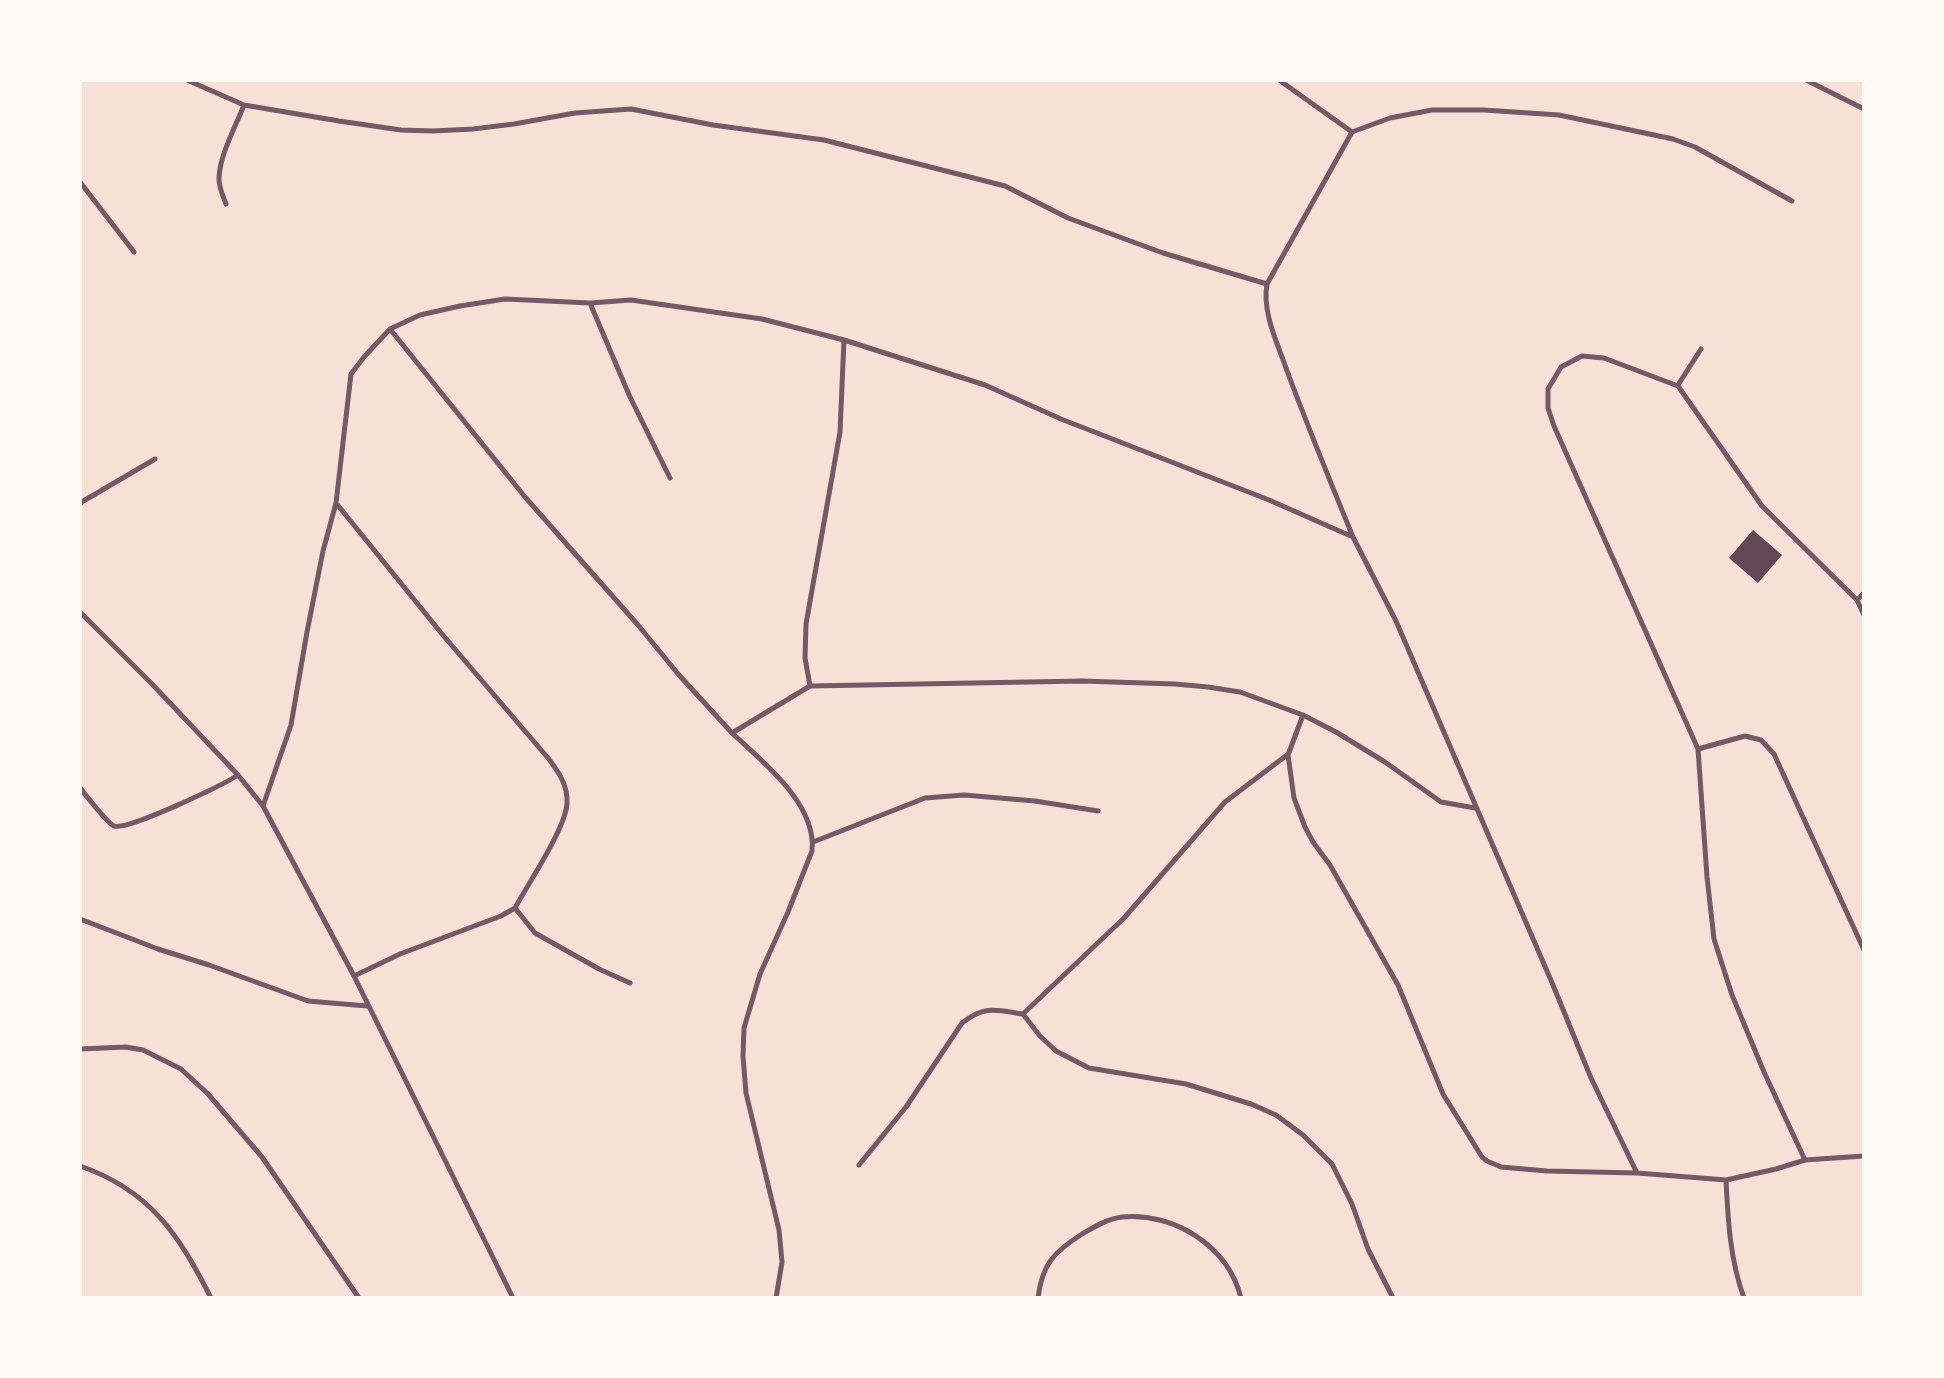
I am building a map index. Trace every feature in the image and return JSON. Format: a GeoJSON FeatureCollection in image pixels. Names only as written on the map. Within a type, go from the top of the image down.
{"type":"FeatureCollection","features":[{"type":"Feature","properties":{"kind":"lane"},"geometry":{"type":"LineString","coordinates":[[187,80],[244,105],[401,130],[500,126],[575,113],[631,109],[713,125],[824,140],[1005,186],[1068,218],[1163,253],[1267,284]]}},
{"type":"Feature","properties":{"kind":"lane"},"geometry":{"type":"LineString","coordinates":[[1279,80],[1352,132]]}},
{"type":"Feature","properties":{"kind":"lane"},"geometry":{"type":"LineString","coordinates":[[1806,80],[1864,109]]}},
{"type":"Feature","properties":{"kind":"lane"},"geometry":{"type":"LineString","coordinates":[[226,204],[219,177],[244,105]]}},
{"type":"Feature","properties":{"kind":"lane"},"geometry":{"type":"LineString","coordinates":[[1637,1173],[1591,1078],[1396,621],[1353,537],[1279,347],[1266,307],[1267,284],[1352,132],[1390,118],[1432,110],[1559,115],[1673,139],[1695,147],[1792,201]]}},
{"type":"Feature","properties":{"kind":"lane"},"geometry":{"type":"LineString","coordinates":[[80,182],[134,252]]}},
{"type":"Feature","properties":{"kind":"lane"},"geometry":{"type":"LineString","coordinates":[[263,806],[291,725],[312,605],[336,503],[351,374],[390,329],[420,315],[505,299],[590,303],[631,300],[762,319],[844,340],[985,385],[1061,419],[1269,500],[1353,537]]}},
{"type":"Feature","properties":{"kind":"lane"},"geometry":{"type":"LineString","coordinates":[[590,303],[630,397],[670,478]]}},
{"type":"Feature","properties":{"kind":"lane"},"geometry":{"type":"LineString","coordinates":[[390,329],[525,497],[679,675],[788,788],[810,824],[812,851],[760,974],[744,1028],[746,1093],[779,1230],[782,1262],[776,1298]]}},
{"type":"Feature","properties":{"kind":"lane"},"geometry":{"type":"LineString","coordinates":[[810,686],[805,658],[806,624],[840,432],[844,340]]}},
{"type":"Feature","properties":{"kind":"lane"},"geometry":{"type":"LineString","coordinates":[[1678,386],[1701,349]]}},
{"type":"Feature","properties":{"kind":"lane"},"geometry":{"type":"LineString","coordinates":[[1805,1160],[1732,995],[1714,939],[1698,749],[1548,408],[1548,389],[1561,367],[1582,356],[1604,358],[1678,386],[1762,506],[1857,600],[1864,615]]}},
{"type":"Feature","properties":{"kind":"lane"},"geometry":{"type":"LineString","coordinates":[[80,503],[155,459]]}},
{"type":"Feature","properties":{"kind":"lane"},"geometry":{"type":"LineString","coordinates":[[336,503],[560,774],[567,803],[562,823],[515,908],[354,976]]}},
{"type":"Feature","properties":{"kind":"lane"},"geometry":{"type":"LineString","coordinates":[[1857,600],[1864,593]]}},
{"type":"Feature","properties":{"kind":"lane"},"geometry":{"type":"LineString","coordinates":[[80,612],[238,775],[263,806],[354,976],[513,1298]]}},
{"type":"Feature","properties":{"kind":"lane"},"geometry":{"type":"LineString","coordinates":[[732,733],[810,686],[1082,681],[1175,684],[1240,692],[1303,715],[1385,762],[1441,802],[1476,808]]}},
{"type":"Feature","properties":{"kind":"lane"},"geometry":{"type":"LineString","coordinates":[[1303,715],[1288,755],[1294,798],[1305,827],[1398,985],[1443,1094],[1487,1161],[1501,1167],[1547,1171],[1637,1173],[1726,1180],[1805,1160],[1864,1156]]}},
{"type":"Feature","properties":{"kind":"lane"},"geometry":{"type":"LineString","coordinates":[[1698,749],[1745,736],[1761,740],[1774,754],[1864,950]]}},
{"type":"Feature","properties":{"kind":"lane"},"geometry":{"type":"LineString","coordinates":[[1023,1014],[1124,918],[1225,802],[1288,755]]}},
{"type":"Feature","properties":{"kind":"lane"},"geometry":{"type":"LineString","coordinates":[[80,788],[111,823],[119,826],[175,805],[238,775]]}},
{"type":"Feature","properties":{"kind":"lane"},"geometry":{"type":"LineString","coordinates":[[813,842],[925,798],[964,795],[1035,801],[1098,811]]}},
{"type":"Feature","properties":{"kind":"lane"},"geometry":{"type":"LineString","coordinates":[[515,908],[535,933],[581,960],[630,983]]}},
{"type":"Feature","properties":{"kind":"lane"},"geometry":{"type":"LineString","coordinates":[[80,919],[308,1001],[368,1006]]}},
{"type":"Feature","properties":{"kind":"lane"},"geometry":{"type":"LineString","coordinates":[[859,1165],[906,1107],[962,1023],[988,1010],[1023,1014],[1056,1051],[1089,1068],[1186,1084],[1251,1104],[1276,1115],[1303,1135],[1332,1164],[1352,1204],[1368,1249],[1393,1298]]}},
{"type":"Feature","properties":{"kind":"lane"},"geometry":{"type":"LineString","coordinates":[[80,1049],[126,1047],[143,1050],[181,1069],[208,1094],[262,1157],[359,1298]]}},
{"type":"Feature","properties":{"kind":"lane"},"geometry":{"type":"LineString","coordinates":[[80,1166],[119,1184],[147,1203],[191,1258],[211,1298]]}},
{"type":"Feature","properties":{"kind":"lane"},"geometry":{"type":"LineString","coordinates":[[1726,1180],[1728,1228],[1744,1298]]}},
{"type":"Feature","properties":{"kind":"lane"},"geometry":{"type":"LineString","coordinates":[[1038,1298],[1048,1262],[1067,1243],[1096,1225],[1120,1217],[1149,1218],[1194,1233],[1224,1262],[1241,1298]]}},
{"type":"Feature","properties":{"kind":"building"},"geometry":{"type":"Polygon","coordinates":[[[1753,530],[1782,555],[1758,583],[1729,558],[1753,530]]]}}]}
